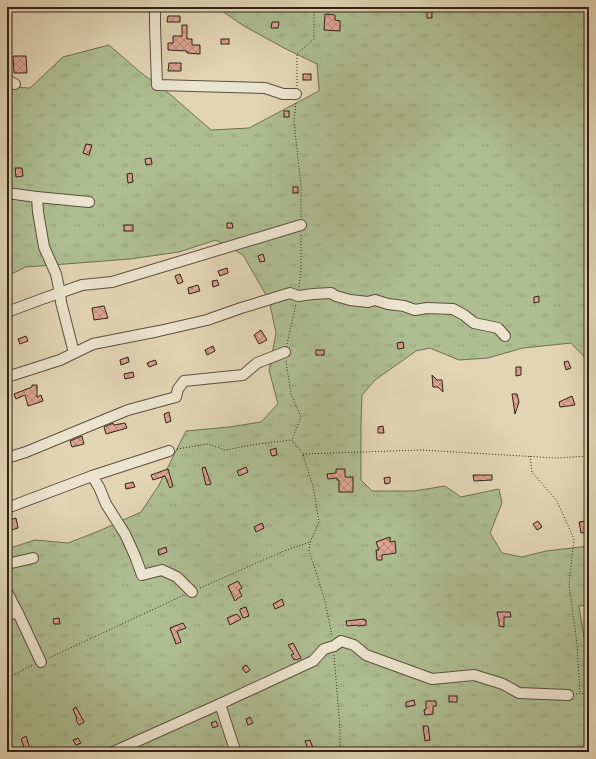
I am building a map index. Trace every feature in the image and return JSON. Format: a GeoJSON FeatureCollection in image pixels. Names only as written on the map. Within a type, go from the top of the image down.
{"type":"FeatureCollection","features":[{"type":"Feature","properties":{"kind":"street"},"geometry":{"type":"LineString","coordinates":[[155,7],[157,85],[265,88],[283,94],[296,94]]}},
{"type":"Feature","properties":{"kind":"street"},"geometry":{"type":"LineString","coordinates":[[7,193],[90,202]]}},
{"type":"Feature","properties":{"kind":"street"},"geometry":{"type":"LineString","coordinates":[[37,197],[44,247],[56,274],[61,302],[74,353]]}},
{"type":"Feature","properties":{"kind":"street"},"geometry":{"type":"LineString","coordinates":[[7,312],[82,285],[112,282],[301,225]]}},
{"type":"Feature","properties":{"kind":"street"},"geometry":{"type":"LineString","coordinates":[[7,377],[60,360],[92,344],[207,320],[290,292],[298,296],[331,293],[350,300],[368,302],[375,300],[388,304],[404,306],[415,310],[427,308],[453,309],[464,315],[474,324],[498,328],[505,336]]}},
{"type":"Feature","properties":{"kind":"street"},"geometry":{"type":"LineString","coordinates":[[7,458],[26,452],[128,410],[176,397],[178,389],[184,381],[243,375],[257,363],[285,352]]}},
{"type":"Feature","properties":{"kind":"street"},"geometry":{"type":"LineString","coordinates":[[7,508],[92,476],[169,451]]}},
{"type":"Feature","properties":{"kind":"street"},"geometry":{"type":"LineString","coordinates":[[92,476],[99,487],[106,504],[125,534],[142,575],[162,570],[177,577],[192,592]]}},
{"type":"Feature","properties":{"kind":"street"},"geometry":{"type":"LineString","coordinates":[[7,564],[33,558]]}},
{"type":"Feature","properties":{"kind":"street"},"geometry":{"type":"LineString","coordinates":[[7,592],[41,662]]}},
{"type":"Feature","properties":{"kind":"street"},"geometry":{"type":"LineString","coordinates":[[7,614],[18,613]]}},
{"type":"Feature","properties":{"kind":"street"},"geometry":{"type":"LineString","coordinates":[[113,752],[313,660],[324,649],[334,646],[341,641],[354,645],[366,656],[432,679],[474,675],[504,684],[519,693],[568,694]]}},
{"type":"Feature","properties":{"kind":"street"},"geometry":{"type":"LineString","coordinates":[[220,704],[235,750],[233,752]]}},
{"type":"Feature","properties":{"kind":"path"},"geometry":{"type":"LineString","coordinates":[[292,440],[301,417],[291,394],[285,352],[298,296],[301,270],[301,186],[294,122],[297,54],[314,39],[314,7]]}},
{"type":"Feature","properties":{"kind":"path"},"geometry":{"type":"LineString","coordinates":[[568,7],[589,12]]}},
{"type":"Feature","properties":{"kind":"path"},"geometry":{"type":"LineString","coordinates":[[169,451],[208,444],[225,450],[292,440]]}},
{"type":"Feature","properties":{"kind":"path"},"geometry":{"type":"LineString","coordinates":[[292,440],[303,454],[313,486],[319,522],[310,542],[309,551],[325,601],[334,646],[340,729],[340,752]]}},
{"type":"Feature","properties":{"kind":"path"},"geometry":{"type":"LineString","coordinates":[[303,454],[421,450],[556,458],[589,456]]}},
{"type":"Feature","properties":{"kind":"path"},"geometry":{"type":"LineString","coordinates":[[530,456],[532,472],[557,501],[574,539],[569,584],[577,644],[580,693]]}},
{"type":"Feature","properties":{"kind":"path"},"geometry":{"type":"LineString","coordinates":[[7,678],[220,578],[284,551],[310,542]]}},
{"type":"Feature","properties":{"kind":"path"},"geometry":{"type":"LineString","coordinates":[[568,694],[589,693]]}},
{"type":"Feature","properties":{"kind":"green space"},"geometry":{"type":"Polygon","coordinates":[[[216,7],[589,7],[589,362],[571,343],[523,348],[488,358],[459,360],[430,348],[416,351],[375,380],[362,395],[361,480],[372,491],[414,491],[445,486],[461,497],[499,489],[502,503],[490,533],[502,553],[522,557],[546,551],[589,546],[589,605],[579,606],[586,650],[589,656],[589,752],[7,752],[7,549],[35,540],[68,543],[141,512],[159,485],[186,431],[261,422],[278,404],[269,370],[276,333],[269,300],[243,255],[216,240],[179,252],[130,259],[26,267],[7,276],[7,87],[30,88],[63,57],[109,45],[140,72],[171,95],[211,130],[249,128],[319,91],[317,64],[244,26],[216,7]]]}},
{"type":"Feature","properties":{"kind":"building"},"geometry":{"type":"Polygon","coordinates":[[[427,11],[432,12],[432,18],[427,18],[427,11]]]}},
{"type":"Feature","properties":{"kind":"building"},"geometry":{"type":"Polygon","coordinates":[[[325,14],[335,15],[335,20],[340,21],[340,31],[324,30],[325,14]]]}},
{"type":"Feature","properties":{"kind":"building"},"geometry":{"type":"Polygon","coordinates":[[[168,16],[180,16],[180,22],[167,22],[168,16]]]}},
{"type":"Feature","properties":{"kind":"building"},"geometry":{"type":"Polygon","coordinates":[[[272,22],[279,22],[278,28],[271,28],[272,22]]]}},
{"type":"Feature","properties":{"kind":"building"},"geometry":{"type":"Polygon","coordinates":[[[182,25],[187,25],[187,39],[192,39],[192,45],[200,45],[200,54],[187,53],[187,51],[168,50],[168,43],[173,43],[173,36],[182,36],[182,25]]]}},
{"type":"Feature","properties":{"kind":"building"},"geometry":{"type":"Polygon","coordinates":[[[221,39],[229,39],[229,44],[221,44],[221,39]]]}},
{"type":"Feature","properties":{"kind":"building"},"geometry":{"type":"Polygon","coordinates":[[[13,56],[26,56],[27,73],[14,73],[13,56]]]}},
{"type":"Feature","properties":{"kind":"building"},"geometry":{"type":"Polygon","coordinates":[[[169,63],[181,63],[181,71],[168,71],[169,63]]]}},
{"type":"Feature","properties":{"kind":"building"},"geometry":{"type":"Polygon","coordinates":[[[303,74],[311,74],[311,80],[303,80],[303,74]]]}},
{"type":"Feature","properties":{"kind":"building"},"geometry":{"type":"Polygon","coordinates":[[[284,111],[289,111],[289,117],[284,117],[284,111]]]}},
{"type":"Feature","properties":{"kind":"building"},"geometry":{"type":"Polygon","coordinates":[[[86,144],[92,145],[89,155],[83,153],[86,144]]]}},
{"type":"Feature","properties":{"kind":"building"},"geometry":{"type":"Polygon","coordinates":[[[151,158],[152,164],[146,165],[145,159],[151,158]]]}},
{"type":"Feature","properties":{"kind":"building"},"geometry":{"type":"Polygon","coordinates":[[[15,168],[22,168],[23,176],[16,177],[15,168]]]}},
{"type":"Feature","properties":{"kind":"building"},"geometry":{"type":"Polygon","coordinates":[[[132,173],[133,182],[128,183],[127,174],[132,173]]]}},
{"type":"Feature","properties":{"kind":"building"},"geometry":{"type":"Polygon","coordinates":[[[293,187],[298,187],[298,193],[293,193],[293,187]]]}},
{"type":"Feature","properties":{"kind":"building"},"geometry":{"type":"Polygon","coordinates":[[[227,223],[232,223],[233,228],[227,228],[227,223]]]}},
{"type":"Feature","properties":{"kind":"building"},"geometry":{"type":"Polygon","coordinates":[[[124,225],[133,225],[133,231],[124,231],[124,225]]]}},
{"type":"Feature","properties":{"kind":"building"},"geometry":{"type":"Polygon","coordinates":[[[263,254],[265,261],[260,262],[258,256],[263,254]]]}},
{"type":"Feature","properties":{"kind":"building"},"geometry":{"type":"Polygon","coordinates":[[[227,268],[228,273],[220,276],[218,271],[227,268]]]}},
{"type":"Feature","properties":{"kind":"building"},"geometry":{"type":"Polygon","coordinates":[[[180,274],[183,282],[178,284],[175,276],[180,274]]]}},
{"type":"Feature","properties":{"kind":"building"},"geometry":{"type":"Polygon","coordinates":[[[217,280],[219,285],[213,287],[212,281],[217,280]]]}},
{"type":"Feature","properties":{"kind":"building"},"geometry":{"type":"Polygon","coordinates":[[[198,285],[200,291],[189,294],[188,288],[198,285]]]}},
{"type":"Feature","properties":{"kind":"building"},"geometry":{"type":"Polygon","coordinates":[[[539,296],[539,302],[534,303],[534,297],[539,296]]]}},
{"type":"Feature","properties":{"kind":"building"},"geometry":{"type":"Polygon","coordinates":[[[104,306],[108,318],[94,320],[92,308],[104,306]]]}},
{"type":"Feature","properties":{"kind":"building"},"geometry":{"type":"Polygon","coordinates":[[[261,330],[267,340],[259,344],[254,335],[261,330]]]}},
{"type":"Feature","properties":{"kind":"building"},"geometry":{"type":"Polygon","coordinates":[[[26,336],[28,341],[20,344],[18,339],[26,336]]]}},
{"type":"Feature","properties":{"kind":"building"},"geometry":{"type":"Polygon","coordinates":[[[403,342],[404,348],[398,349],[397,343],[403,342]]]}},
{"type":"Feature","properties":{"kind":"building"},"geometry":{"type":"Polygon","coordinates":[[[213,346],[215,351],[207,355],[205,350],[213,346]]]}},
{"type":"Feature","properties":{"kind":"building"},"geometry":{"type":"Polygon","coordinates":[[[316,350],[324,350],[324,355],[316,355],[316,350]]]}},
{"type":"Feature","properties":{"kind":"building"},"geometry":{"type":"Polygon","coordinates":[[[128,357],[129,362],[121,365],[120,360],[128,357]]]}},
{"type":"Feature","properties":{"kind":"building"},"geometry":{"type":"Polygon","coordinates":[[[155,360],[157,364],[149,367],[147,363],[155,360]]]}},
{"type":"Feature","properties":{"kind":"building"},"geometry":{"type":"Polygon","coordinates":[[[568,361],[571,368],[566,370],[564,362],[568,361]]]}},
{"type":"Feature","properties":{"kind":"building"},"geometry":{"type":"Polygon","coordinates":[[[516,367],[521,367],[521,375],[516,376],[516,367]]]}},
{"type":"Feature","properties":{"kind":"building"},"geometry":{"type":"Polygon","coordinates":[[[133,372],[134,377],[125,379],[124,374],[133,372]]]}},
{"type":"Feature","properties":{"kind":"building"},"geometry":{"type":"Polygon","coordinates":[[[432,375],[437,380],[442,380],[443,392],[438,387],[433,387],[432,375]]]}},
{"type":"Feature","properties":{"kind":"building"},"geometry":{"type":"Polygon","coordinates":[[[32,385],[37,385],[37,397],[41,395],[43,401],[28,406],[25,395],[16,399],[14,394],[32,387],[32,385]]]}},
{"type":"Feature","properties":{"kind":"building"},"geometry":{"type":"Polygon","coordinates":[[[512,394],[517,394],[519,402],[515,414],[512,394]]]}},
{"type":"Feature","properties":{"kind":"building"},"geometry":{"type":"Polygon","coordinates":[[[572,396],[575,405],[560,407],[559,402],[572,396]]]}},
{"type":"Feature","properties":{"kind":"building"},"geometry":{"type":"Polygon","coordinates":[[[169,412],[171,421],[166,423],[164,414],[169,412]]]}},
{"type":"Feature","properties":{"kind":"building"},"geometry":{"type":"Polygon","coordinates":[[[113,423],[114,425],[125,423],[127,428],[106,434],[104,427],[113,423]]]}},
{"type":"Feature","properties":{"kind":"building"},"geometry":{"type":"Polygon","coordinates":[[[383,426],[384,433],[378,433],[378,427],[383,426]]]}},
{"type":"Feature","properties":{"kind":"building"},"geometry":{"type":"Polygon","coordinates":[[[82,436],[84,444],[72,447],[70,441],[82,436]]]}},
{"type":"Feature","properties":{"kind":"building"},"geometry":{"type":"Polygon","coordinates":[[[276,448],[277,455],[272,456],[270,450],[276,448]]]}},
{"type":"Feature","properties":{"kind":"building"},"geometry":{"type":"Polygon","coordinates":[[[205,467],[211,484],[206,485],[202,468],[205,467]]]}},
{"type":"Feature","properties":{"kind":"building"},"geometry":{"type":"Polygon","coordinates":[[[246,467],[248,472],[239,476],[237,471],[246,467]]]}},
{"type":"Feature","properties":{"kind":"building"},"geometry":{"type":"Polygon","coordinates":[[[168,469],[173,486],[170,488],[165,476],[153,480],[151,475],[168,469]]]}},
{"type":"Feature","properties":{"kind":"building"},"geometry":{"type":"Polygon","coordinates":[[[336,469],[345,469],[345,477],[353,477],[353,492],[339,492],[339,480],[337,480],[337,478],[328,479],[327,474],[336,473],[336,469]]]}},
{"type":"Feature","properties":{"kind":"building"},"geometry":{"type":"Polygon","coordinates":[[[473,475],[492,475],[492,480],[474,481],[473,475]]]}},
{"type":"Feature","properties":{"kind":"building"},"geometry":{"type":"Polygon","coordinates":[[[390,477],[390,483],[385,484],[384,478],[390,477]]]}},
{"type":"Feature","properties":{"kind":"building"},"geometry":{"type":"Polygon","coordinates":[[[133,482],[135,487],[126,489],[125,484],[133,482]]]}},
{"type":"Feature","properties":{"kind":"building"},"geometry":{"type":"Polygon","coordinates":[[[16,518],[18,528],[8,531],[7,521],[16,518]]]}},
{"type":"Feature","properties":{"kind":"building"},"geometry":{"type":"Polygon","coordinates":[[[538,521],[542,527],[537,530],[533,524],[538,521]]]}},
{"type":"Feature","properties":{"kind":"building"},"geometry":{"type":"Polygon","coordinates":[[[585,521],[586,532],[581,533],[579,522],[585,521]]]}},
{"type":"Feature","properties":{"kind":"building"},"geometry":{"type":"Polygon","coordinates":[[[262,523],[264,528],[256,532],[254,527],[262,523]]]}},
{"type":"Feature","properties":{"kind":"building"},"geometry":{"type":"Polygon","coordinates":[[[390,537],[390,542],[395,541],[396,553],[382,555],[382,560],[377,560],[376,550],[379,550],[376,542],[390,537]]]}},
{"type":"Feature","properties":{"kind":"building"},"geometry":{"type":"Polygon","coordinates":[[[166,547],[167,552],[159,555],[158,550],[166,547]]]}},
{"type":"Feature","properties":{"kind":"building"},"geometry":{"type":"Polygon","coordinates":[[[238,581],[242,588],[239,590],[242,596],[235,601],[228,586],[238,581]]]}},
{"type":"Feature","properties":{"kind":"building"},"geometry":{"type":"Polygon","coordinates":[[[282,599],[284,605],[275,609],[273,604],[282,599]]]}},
{"type":"Feature","properties":{"kind":"building"},"geometry":{"type":"Polygon","coordinates":[[[246,607],[249,616],[243,618],[240,609],[246,607]]]}},
{"type":"Feature","properties":{"kind":"building"},"geometry":{"type":"Polygon","coordinates":[[[497,612],[510,612],[511,617],[504,617],[504,627],[499,626],[497,612]]]}},
{"type":"Feature","properties":{"kind":"building"},"geometry":{"type":"Polygon","coordinates":[[[237,614],[241,619],[230,625],[227,618],[237,614]]]}},
{"type":"Feature","properties":{"kind":"building"},"geometry":{"type":"Polygon","coordinates":[[[59,618],[60,624],[54,624],[53,619],[59,618]]]}},
{"type":"Feature","properties":{"kind":"building"},"geometry":{"type":"Polygon","coordinates":[[[366,620],[366,625],[347,626],[346,621],[366,620]]]}},
{"type":"Feature","properties":{"kind":"building"},"geometry":{"type":"Polygon","coordinates":[[[183,623],[186,628],[177,631],[181,642],[176,644],[170,628],[183,623]]]}},
{"type":"Feature","properties":{"kind":"building"},"geometry":{"type":"Polygon","coordinates":[[[293,643],[301,658],[297,660],[294,660],[291,655],[294,654],[288,645],[293,643]]]}},
{"type":"Feature","properties":{"kind":"building"},"geometry":{"type":"Polygon","coordinates":[[[246,665],[250,670],[246,673],[242,668],[246,665]]]}},
{"type":"Feature","properties":{"kind":"building"},"geometry":{"type":"Polygon","coordinates":[[[449,696],[457,696],[457,702],[449,702],[449,696]]]}},
{"type":"Feature","properties":{"kind":"building"},"geometry":{"type":"Polygon","coordinates":[[[414,700],[415,705],[406,707],[406,702],[414,700]]]}},
{"type":"Feature","properties":{"kind":"building"},"geometry":{"type":"Polygon","coordinates":[[[426,701],[436,701],[436,706],[433,706],[433,714],[425,715],[424,710],[426,709],[426,701]]]}},
{"type":"Feature","properties":{"kind":"building"},"geometry":{"type":"Polygon","coordinates":[[[76,707],[84,722],[79,725],[73,709],[76,707]]]}},
{"type":"Feature","properties":{"kind":"building"},"geometry":{"type":"Polygon","coordinates":[[[250,717],[253,723],[248,725],[246,719],[250,717]]]}},
{"type":"Feature","properties":{"kind":"building"},"geometry":{"type":"Polygon","coordinates":[[[216,721],[218,726],[213,728],[211,723],[216,721]]]}},
{"type":"Feature","properties":{"kind":"building"},"geometry":{"type":"Polygon","coordinates":[[[423,726],[428,726],[430,740],[425,741],[423,726]]]}},
{"type":"Feature","properties":{"kind":"building"},"geometry":{"type":"Polygon","coordinates":[[[26,736],[30,749],[25,750],[21,739],[26,736]]]}},
{"type":"Feature","properties":{"kind":"building"},"geometry":{"type":"Polygon","coordinates":[[[78,738],[81,743],[76,745],[73,740],[78,738]]]}},
{"type":"Feature","properties":{"kind":"building"},"geometry":{"type":"Polygon","coordinates":[[[310,740],[313,748],[308,749],[305,741],[310,740]]]}}]}
